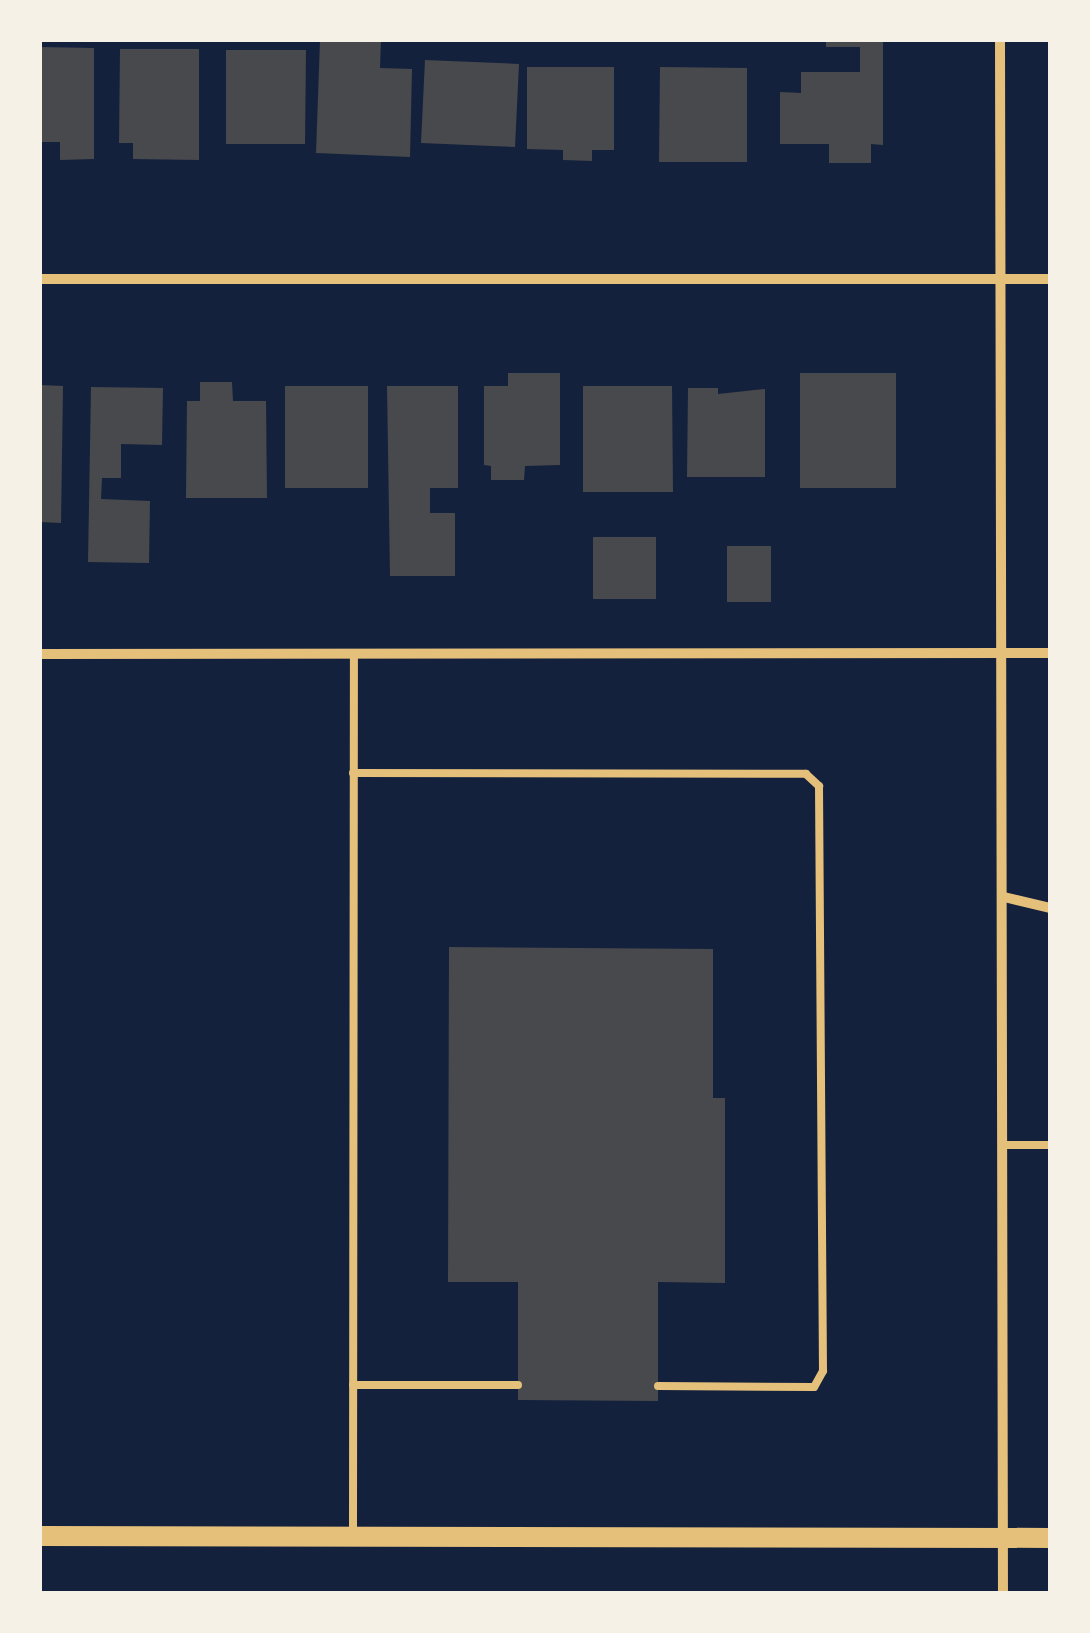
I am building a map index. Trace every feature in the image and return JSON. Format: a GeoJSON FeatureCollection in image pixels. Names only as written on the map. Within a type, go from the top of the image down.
{"type":"FeatureCollection","features":[{"type":"Feature","properties":{"kind":"main road"},"geometry":{"type":"LineString","coordinates":[[40,1536],[1050,1538]]}},
{"type":"Feature","properties":{"kind":"street"},"geometry":{"type":"LineString","coordinates":[[1000,40],[1005,652],[1004,1593]]}},
{"type":"Feature","properties":{"kind":"street"},"geometry":{"type":"LineString","coordinates":[[40,279],[1050,279]]}},
{"type":"Feature","properties":{"kind":"street"},"geometry":{"type":"LineString","coordinates":[[40,654],[1050,653]]}},
{"type":"Feature","properties":{"kind":"street"},"geometry":{"type":"LineString","coordinates":[[1004,897],[1050,908]]}},
{"type":"Feature","properties":{"kind":"lane"},"geometry":{"type":"LineString","coordinates":[[353,1536],[354,654]]}},
{"type":"Feature","properties":{"kind":"lane"},"geometry":{"type":"LineString","coordinates":[[354,773],[806,774],[819,786],[823,1370],[814,1387],[658,1386]]}},
{"type":"Feature","properties":{"kind":"lane"},"geometry":{"type":"LineString","coordinates":[[1004,1146],[1050,1146]]}},
{"type":"Feature","properties":{"kind":"lane"},"geometry":{"type":"LineString","coordinates":[[354,1385],[518,1385]]}},
{"type":"Feature","properties":{"kind":"building"},"geometry":{"type":"Polygon","coordinates":[[[320,40],[381,40],[380,68],[412,69],[410,157],[316,153],[320,40]]]}},
{"type":"Feature","properties":{"kind":"building"},"geometry":{"type":"Polygon","coordinates":[[[826,40],[883,40],[883,145],[871,144],[871,163],[829,163],[829,144],[780,144],[780,92],[801,93],[801,72],[860,72],[860,47],[826,47],[826,40]]]}},
{"type":"Feature","properties":{"kind":"building"},"geometry":{"type":"Polygon","coordinates":[[[40,47],[94,48],[94,159],[60,160],[60,142],[40,142],[40,47]]]}},
{"type":"Feature","properties":{"kind":"building"},"geometry":{"type":"Polygon","coordinates":[[[120,49],[199,49],[199,160],[133,159],[133,143],[119,143],[120,49]]]}},
{"type":"Feature","properties":{"kind":"building"},"geometry":{"type":"Polygon","coordinates":[[[226,50],[306,50],[305,144],[226,144],[226,50]]]}},
{"type":"Feature","properties":{"kind":"building"},"geometry":{"type":"Polygon","coordinates":[[[425,60],[519,64],[515,147],[421,143],[425,60]]]}},
{"type":"Feature","properties":{"kind":"building"},"geometry":{"type":"Polygon","coordinates":[[[527,67],[614,67],[614,150],[592,150],[592,161],[563,160],[563,150],[527,149],[527,67]]]}},
{"type":"Feature","properties":{"kind":"building"},"geometry":{"type":"Polygon","coordinates":[[[660,67],[747,68],[747,162],[659,162],[660,67]]]}},
{"type":"Feature","properties":{"kind":"building"},"geometry":{"type":"Polygon","coordinates":[[[508,373],[560,373],[560,465],[525,466],[524,480],[491,480],[491,466],[484,465],[484,386],[508,386],[508,373]]]}},
{"type":"Feature","properties":{"kind":"building"},"geometry":{"type":"Polygon","coordinates":[[[800,373],[896,373],[896,488],[800,488],[800,373]]]}},
{"type":"Feature","properties":{"kind":"building"},"geometry":{"type":"Polygon","coordinates":[[[200,382],[232,382],[233,401],[266,401],[267,498],[186,498],[187,401],[200,401],[200,382]]]}},
{"type":"Feature","properties":{"kind":"building"},"geometry":{"type":"Polygon","coordinates":[[[40,385],[63,386],[61,523],[40,522],[40,385]]]}},
{"type":"Feature","properties":{"kind":"building"},"geometry":{"type":"Polygon","coordinates":[[[285,386],[368,386],[368,488],[285,488],[285,386]]]}},
{"type":"Feature","properties":{"kind":"building"},"geometry":{"type":"Polygon","coordinates":[[[387,386],[458,386],[458,488],[430,488],[430,513],[455,513],[455,576],[390,576],[387,386]]]}},
{"type":"Feature","properties":{"kind":"building"},"geometry":{"type":"Polygon","coordinates":[[[583,386],[672,386],[673,492],[583,492],[583,386]]]}},
{"type":"Feature","properties":{"kind":"building"},"geometry":{"type":"Polygon","coordinates":[[[91,387],[163,388],[162,445],[121,444],[121,478],[102,478],[101,499],[150,501],[149,563],[88,562],[91,387]]]}},
{"type":"Feature","properties":{"kind":"building"},"geometry":{"type":"Polygon","coordinates":[[[688,388],[718,388],[718,394],[765,389],[765,477],[687,477],[688,388]]]}},
{"type":"Feature","properties":{"kind":"building"},"geometry":{"type":"Polygon","coordinates":[[[593,537],[656,537],[656,599],[593,599],[593,537]]]}},
{"type":"Feature","properties":{"kind":"building"},"geometry":{"type":"Polygon","coordinates":[[[727,546],[771,546],[771,602],[727,602],[727,546]]]}},
{"type":"Feature","properties":{"kind":"building"},"geometry":{"type":"Polygon","coordinates":[[[449,947],[713,949],[713,1098],[725,1098],[725,1283],[658,1282],[658,1401],[518,1400],[518,1282],[448,1282],[449,947]]]}}]}
